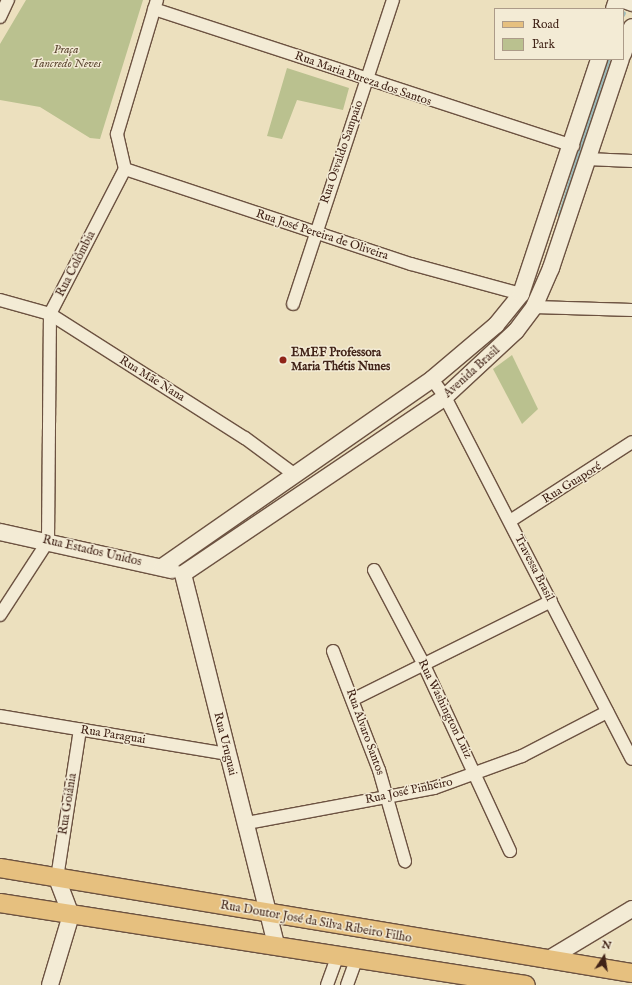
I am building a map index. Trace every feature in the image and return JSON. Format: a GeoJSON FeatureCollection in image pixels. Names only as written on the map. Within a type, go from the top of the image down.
{"type":"FeatureCollection","features":[{"type":"Feature","properties":{"kind":"main road","name":"Rua Doutor José da Silva Ribeiro Filho"},"geometry":{"type":"LineString","coordinates":[[0,868],[268,914],[632,973]]}},
{"type":"Feature","properties":{"kind":"main road"},"geometry":{"type":"LineString","coordinates":[[0,903],[71,915],[338,954],[526,985]]}},
{"type":"Feature","properties":{"kind":"street"},"geometry":{"type":"LineString","coordinates":[[0,17],[8,0]]}},
{"type":"Feature","properties":{"kind":"street","name":"Rua Osvaldo Sampaio"},"geometry":{"type":"LineString","coordinates":[[293,304],[315,233],[393,0]]}},
{"type":"Feature","properties":{"kind":"street"},"geometry":{"type":"LineString","coordinates":[[617,0],[632,5]]}},
{"type":"Feature","properties":{"kind":"street"},"geometry":{"type":"LineString","coordinates":[[125,169],[117,134],[155,5]]}},
{"type":"Feature","properties":{"kind":"street","name":"Rua Maria Pureza dos Santos"},"geometry":{"type":"LineString","coordinates":[[155,5],[366,80],[573,146]]}},
{"type":"Feature","properties":{"kind":"street"},"geometry":{"type":"LineString","coordinates":[[624,51],[632,27]]}},
{"type":"Feature","properties":{"kind":"street","name":"Avenida Brasil"},"geometry":{"type":"LineString","coordinates":[[162,567],[432,379],[496,325],[522,294],[573,146],[599,60]]}},
{"type":"Feature","properties":{"kind":"street","name":"Avenida Brasil"},"geometry":{"type":"LineString","coordinates":[[183,574],[445,397],[516,331],[534,307],[552,268],[621,60]]}},
{"type":"Feature","properties":{"kind":"street"},"geometry":{"type":"LineString","coordinates":[[587,159],[632,161]]}},
{"type":"Feature","properties":{"kind":"street","name":"Rua José Pereira de Oliveira"},"geometry":{"type":"LineString","coordinates":[[125,169],[412,264],[522,294]]}},
{"type":"Feature","properties":{"kind":"street","name":"Rua Colômbia"},"geometry":{"type":"LineString","coordinates":[[48,541],[50,314],[125,169]]}},
{"type":"Feature","properties":{"kind":"street","name":"Rua Mãe Nana"},"geometry":{"type":"LineString","coordinates":[[0,300],[50,314],[245,438],[295,475]]}},
{"type":"Feature","properties":{"kind":"street"},"geometry":{"type":"LineString","coordinates":[[534,307],[632,310]]}},
{"type":"Feature","properties":{"kind":"street","name":"Travessa Brasil"},"geometry":{"type":"LineString","coordinates":[[432,379],[445,397],[632,759]]}},
{"type":"Feature","properties":{"kind":"street","name":"Rua Guaporé"},"geometry":{"type":"LineString","coordinates":[[510,521],[632,442]]}},
{"type":"Feature","properties":{"kind":"street","name":"Rua Estados Unidos"},"geometry":{"type":"LineString","coordinates":[[0,532],[48,541],[162,567],[183,574]]}},
{"type":"Feature","properties":{"kind":"street"},"geometry":{"type":"LineString","coordinates":[[0,615],[48,541]]}},
{"type":"Feature","properties":{"kind":"street","name":"Rua Washington Luiz"},"geometry":{"type":"LineString","coordinates":[[374,570],[424,665],[477,775],[510,851]]}},
{"type":"Feature","properties":{"kind":"street","name":"Rua Uruguai"},"geometry":{"type":"LineString","coordinates":[[183,574],[227,754],[247,823],[276,945]]}},
{"type":"Feature","properties":{"kind":"street"},"geometry":{"type":"LineString","coordinates":[[354,699],[551,601]]}},
{"type":"Feature","properties":{"kind":"street","name":"Rua Alvaro Santos"},"geometry":{"type":"LineString","coordinates":[[333,651],[354,699],[387,796],[405,861]]}},
{"type":"Feature","properties":{"kind":"street","name":"Rua José Pinheiro"},"geometry":{"type":"LineString","coordinates":[[247,823],[434,788],[477,775],[607,712]]}},
{"type":"Feature","properties":{"kind":"street","name":"Rua Paraguai"},"geometry":{"type":"LineString","coordinates":[[0,716],[227,754]]}},
{"type":"Feature","properties":{"kind":"street","name":"Rua Goiânia"},"geometry":{"type":"LineString","coordinates":[[57,878],[80,730]]}},
{"type":"Feature","properties":{"kind":"street"},"geometry":{"type":"LineString","coordinates":[[50,985],[71,915],[57,878]]}},
{"type":"Feature","properties":{"kind":"street"},"geometry":{"type":"LineString","coordinates":[[547,960],[632,909]]}},
{"type":"Feature","properties":{"kind":"street"},"geometry":{"type":"LineString","coordinates":[[327,985],[338,954]]}},
{"type":"Feature","properties":{"kind":"street"},"geometry":{"type":"LineString","coordinates":[[347,985],[357,957]]}},
{"type":"Feature","properties":{"kind":"green space","name":"Praça Tancredo Neves"},"geometry":{"type":"Polygon","coordinates":[[[26,0],[143,0],[100,139],[90,138],[40,107],[0,100],[0,44],[26,0]]]}},
{"type":"Feature","properties":{"kind":"green space"},"geometry":{"type":"Polygon","coordinates":[[[287,68],[349,88],[343,110],[297,100],[282,139],[267,136],[287,68]]]}},
{"type":"Feature","properties":{"kind":"green space"},"geometry":{"type":"Polygon","coordinates":[[[512,355],[538,409],[522,424],[493,369],[512,355]]]}},
{"type":"Feature","properties":{"kind":"waterway"},"geometry":{"type":"LineString","coordinates":[[560,215],[609,60]]}},
{"type":"Feature","properties":{"kind":"place","name":"EMEF Professora Maria Thétis Nunes"},"geometry":{"type":"Point","coordinates":[283,360]}}]}
